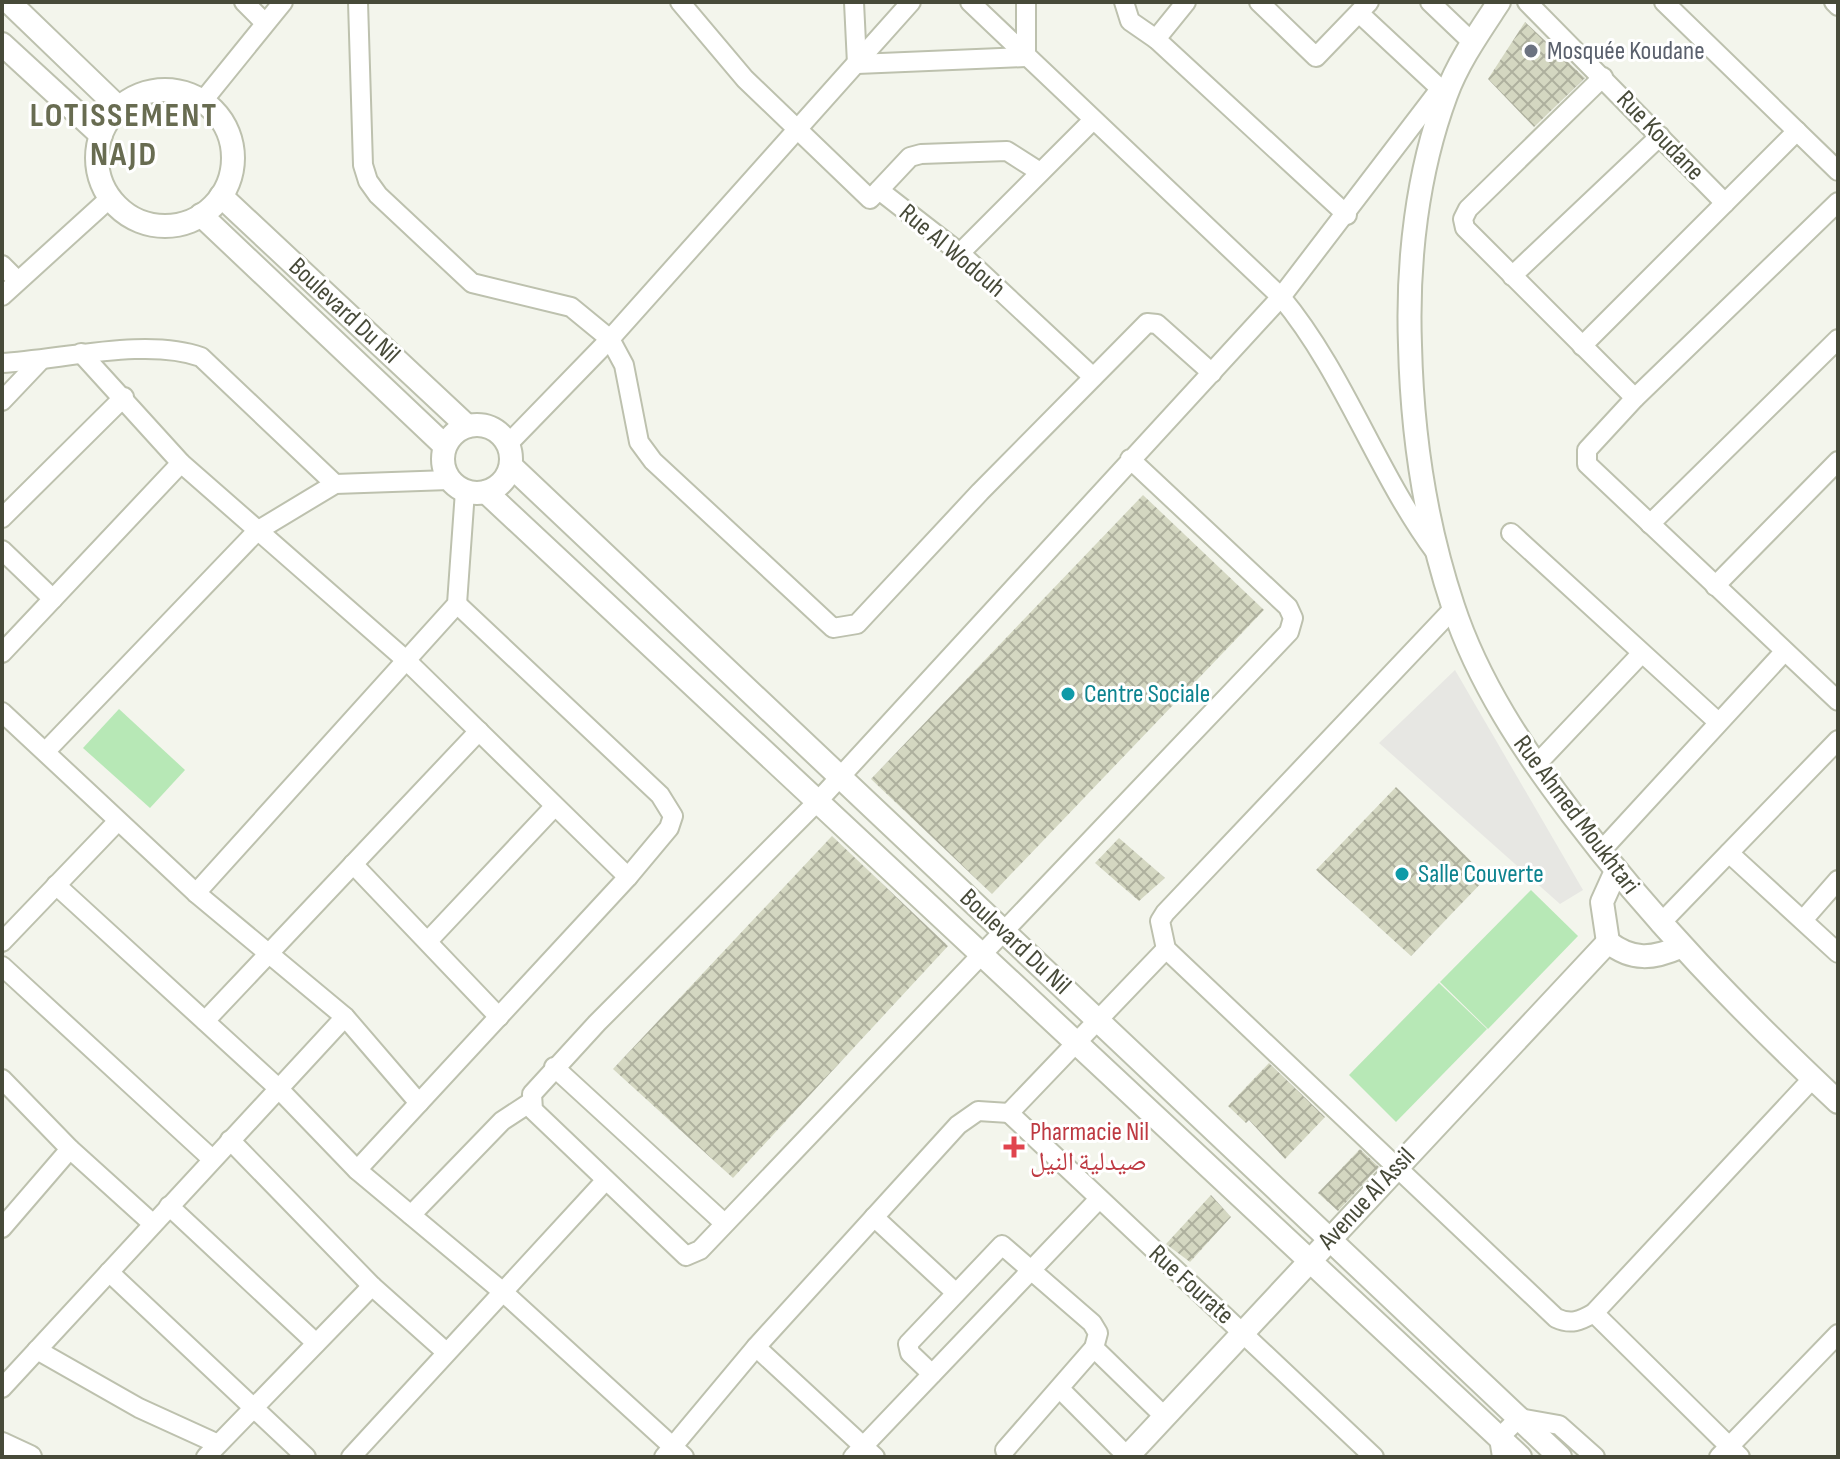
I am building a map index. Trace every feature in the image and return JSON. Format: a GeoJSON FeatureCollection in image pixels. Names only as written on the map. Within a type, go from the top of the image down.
{"type":"FeatureCollection","features":[{"type":"Feature","properties":{"kind":"street"},"geometry":{"type":"LineString","coordinates":[[9,2],[119,108]]}},
{"type":"Feature","properties":{"kind":"street"},"geometry":{"type":"LineString","coordinates":[[244,2],[264,22]]}},
{"type":"Feature","properties":{"kind":"street"},"geometry":{"type":"LineString","coordinates":[[202,102],[283,2]]}},
{"type":"Feature","properties":{"kind":"street"},"geometry":{"type":"LineString","coordinates":[[358,2],[363,165],[368,181],[472,283],[571,307],[610,339],[624,365],[639,442],[653,461],[833,628],[857,624],[1147,323],[1157,324],[1212,373]]}},
{"type":"Feature","properties":{"kind":"street","name":"Rue Al Wodouh"},"geometry":{"type":"LineString","coordinates":[[680,2],[745,79],[870,199],[879,190],[960,253],[1093,377]]}},
{"type":"Feature","properties":{"kind":"street"},"geometry":{"type":"LineString","coordinates":[[854,2],[857,64]]}},
{"type":"Feature","properties":{"kind":"street"},"geometry":{"type":"LineString","coordinates":[[46,751],[257,531],[335,484],[466,488],[501,483],[509,455],[911,2]]}},
{"type":"Feature","properties":{"kind":"street"},"geometry":{"type":"LineString","coordinates":[[970,2],[1281,297],[1310,332],[1407,514],[1438,556]]}},
{"type":"Feature","properties":{"kind":"street"},"geometry":{"type":"LineString","coordinates":[[1026,2],[1026,57]]}},
{"type":"Feature","properties":{"kind":"street"},"geometry":{"type":"LineString","coordinates":[[1124,2],[1130,21],[1156,39],[1347,215]]}},
{"type":"Feature","properties":{"kind":"street"},"geometry":{"type":"LineString","coordinates":[[1156,39],[1186,2]]}},
{"type":"Feature","properties":{"kind":"street"},"geometry":{"type":"LineString","coordinates":[[411,1215],[502,1121],[531,1102],[554,1067],[818,801],[1212,373],[1281,297],[1443,91],[1364,8],[1316,57],[1259,2]]}},
{"type":"Feature","properties":{"kind":"street"},"geometry":{"type":"LineString","coordinates":[[1430,2],[1473,43]]}},
{"type":"Feature","properties":{"kind":"street","name":"Rue Ahmed Moukhtari"},"geometry":{"type":"LineString","coordinates":[[1499,2],[1443,91],[1421,188],[1409,317],[1413,409],[1438,556],[1453,609],[1477,666],[1535,766],[1600,852],[1680,947],[1838,1102]]}},
{"type":"Feature","properties":{"kind":"street","name":"Rue Koudane"},"geometry":{"type":"LineString","coordinates":[[1527,2],[1725,203]]}},
{"type":"Feature","properties":{"kind":"street"},"geometry":{"type":"LineString","coordinates":[[1664,2],[1838,171]]}},
{"type":"Feature","properties":{"kind":"street"},"geometry":{"type":"LineString","coordinates":[[2,44],[101,135]]}},
{"type":"Feature","properties":{"kind":"street"},"geometry":{"type":"LineString","coordinates":[[857,64],[1026,57]]}},
{"type":"Feature","properties":{"kind":"street"},"geometry":{"type":"LineString","coordinates":[[1603,77],[1468,209],[1463,219],[1465,228],[1635,398]]}},
{"type":"Feature","properties":{"kind":"street"},"geometry":{"type":"LineString","coordinates":[[165,90],[185,93],[202,102],[224,123],[231,141],[232,169],[221,196],[201,215],[184,223],[155,225],[125,214],[110,198],[97,165],[101,135],[119,108],[136,96],[165,90]]}},
{"type":"Feature","properties":{"kind":"street"},"geometry":{"type":"LineString","coordinates":[[960,253],[1093,120]]}},
{"type":"Feature","properties":{"kind":"street"},"geometry":{"type":"LineString","coordinates":[[1582,346],[1797,131]]}},
{"type":"Feature","properties":{"kind":"street"},"geometry":{"type":"LineString","coordinates":[[1512,276],[1660,136]]}},
{"type":"Feature","properties":{"kind":"street"},"geometry":{"type":"LineString","coordinates":[[879,190],[910,157],[921,154],[1007,151],[1040,172]]}},
{"type":"Feature","properties":{"kind":"street","name":"Boulevard Du Nil"},"geometry":{"type":"LineString","coordinates":[[221,196],[467,426]]}},
{"type":"Feature","properties":{"kind":"street"},"geometry":{"type":"LineString","coordinates":[[2,296],[110,198]]}},
{"type":"Feature","properties":{"kind":"street"},"geometry":{"type":"LineString","coordinates":[[1838,202],[1635,398],[1587,450],[1584,458],[1838,701]]}},
{"type":"Feature","properties":{"kind":"street","name":"Boulevard Du Nil"},"geometry":{"type":"LineString","coordinates":[[201,215],[445,446]]}},
{"type":"Feature","properties":{"kind":"street"},"geometry":{"type":"LineString","coordinates":[[2,265],[17,280]]}},
{"type":"Feature","properties":{"kind":"street"},"geometry":{"type":"LineString","coordinates":[[1650,524],[1838,339]]}},
{"type":"Feature","properties":{"kind":"street"},"geometry":{"type":"LineString","coordinates":[[2,363],[40,361],[81,353],[172,350],[201,357],[335,484]]}},
{"type":"Feature","properties":{"kind":"street"},"geometry":{"type":"LineString","coordinates":[[81,353],[181,463],[407,661],[628,877]]}},
{"type":"Feature","properties":{"kind":"street"},"geometry":{"type":"LineString","coordinates":[[2,401],[40,361]]}},
{"type":"Feature","properties":{"kind":"street"},"geometry":{"type":"LineString","coordinates":[[2,518],[124,397]]}},
{"type":"Feature","properties":{"kind":"street"},"geometry":{"type":"LineString","coordinates":[[466,488],[443,466],[445,446],[451,436],[467,426],[493,429],[509,455]]}},
{"type":"Feature","properties":{"kind":"street","name":"Boulevard Du Nil"},"geometry":{"type":"LineString","coordinates":[[509,455],[840,777],[1560,1457]]}},
{"type":"Feature","properties":{"kind":"street"},"geometry":{"type":"LineString","coordinates":[[531,1102],[533,1110],[686,1256],[700,1250],[723,1222],[1005,933],[1293,625],[1288,607],[1130,459]]}},
{"type":"Feature","properties":{"kind":"street"},"geometry":{"type":"LineString","coordinates":[[1715,586],[1838,461]]}},
{"type":"Feature","properties":{"kind":"street"},"geometry":{"type":"LineString","coordinates":[[2,653],[181,463]]}},
{"type":"Feature","properties":{"kind":"street"},"geometry":{"type":"LineString","coordinates":[[196,893],[457,604],[466,488]]}},
{"type":"Feature","properties":{"kind":"street","name":"Boulevard Du Nil"},"geometry":{"type":"LineString","coordinates":[[466,488],[818,801],[1309,1262],[1500,1448],[1520,1457]]}},
{"type":"Feature","properties":{"kind":"street"},"geometry":{"type":"LineString","coordinates":[[1511,533],[1718,722]]}},
{"type":"Feature","properties":{"kind":"street"},"geometry":{"type":"LineString","coordinates":[[2,550],[53,599]]}},
{"type":"Feature","properties":{"kind":"street"},"geometry":{"type":"LineString","coordinates":[[357,1170],[628,877],[669,828],[670,809],[457,604]]}},
{"type":"Feature","properties":{"kind":"street"},"geometry":{"type":"LineString","coordinates":[[1453,609],[1165,913],[1160,930],[1166,949],[1556,1318],[1572,1323],[1594,1313],[1813,1078]]}},
{"type":"Feature","properties":{"kind":"street"},"geometry":{"type":"LineString","coordinates":[[1600,852],[1784,652]]}},
{"type":"Feature","properties":{"kind":"street"},"geometry":{"type":"LineString","coordinates":[[1535,766],[1641,654]]}},
{"type":"Feature","properties":{"kind":"street"},"geometry":{"type":"LineString","coordinates":[[2,712],[196,893],[345,1017],[419,1103]]}},
{"type":"Feature","properties":{"kind":"street"},"geometry":{"type":"LineString","coordinates":[[205,1021],[479,731]]}},
{"type":"Feature","properties":{"kind":"street"},"geometry":{"type":"LineString","coordinates":[[1660,924],[1838,740]]}},
{"type":"Feature","properties":{"kind":"street"},"geometry":{"type":"LineString","coordinates":[[428,941],[554,807]]}},
{"type":"Feature","properties":{"kind":"street"},"geometry":{"type":"LineString","coordinates":[[2,942],[117,822]]}},
{"type":"Feature","properties":{"kind":"street"},"geometry":{"type":"LineString","coordinates":[[1729,853],[1838,953]]}},
{"type":"Feature","properties":{"kind":"street"},"geometry":{"type":"LineString","coordinates":[[353,864],[499,1017]]}},
{"type":"Feature","properties":{"kind":"street"},"geometry":{"type":"LineString","coordinates":[[1616,871],[1602,902],[1608,942],[1622,953],[1649,958],[1680,947]]}},
{"type":"Feature","properties":{"kind":"street"},"geometry":{"type":"LineString","coordinates":[[1803,920],[1838,880]]}},
{"type":"Feature","properties":{"kind":"street"},"geometry":{"type":"LineString","coordinates":[[56,885],[277,1087],[357,1170],[503,1292],[673,1453],[756,1347],[958,1125],[978,1111],[1009,1113],[1166,949]]}},
{"type":"Feature","properties":{"kind":"street","name":"Avenue Al Assil"},"geometry":{"type":"LineString","coordinates":[[1128,1457],[1608,942]]}},
{"type":"Feature","properties":{"kind":"street"},"geometry":{"type":"LineString","coordinates":[[2,966],[212,1159]]}},
{"type":"Feature","properties":{"kind":"street"},"geometry":{"type":"LineString","coordinates":[[2,1388],[277,1087],[345,1017]]}},
{"type":"Feature","properties":{"kind":"street"},"geometry":{"type":"LineString","coordinates":[[554,1067],[723,1222]]}},
{"type":"Feature","properties":{"kind":"street"},"geometry":{"type":"LineString","coordinates":[[3,1082],[70,1149],[153,1224]]}},
{"type":"Feature","properties":{"kind":"street","name":"Rue Fourate"},"geometry":{"type":"LineString","coordinates":[[1009,1113],[1374,1457]]}},
{"type":"Feature","properties":{"kind":"street"},"geometry":{"type":"LineString","coordinates":[[230,1140],[372,1286],[446,1352]]}},
{"type":"Feature","properties":{"kind":"street"},"geometry":{"type":"LineString","coordinates":[[2,1228],[70,1149]]}},
{"type":"Feature","properties":{"kind":"street"},"geometry":{"type":"LineString","coordinates":[[351,1457],[605,1181]]}},
{"type":"Feature","properties":{"kind":"street"},"geometry":{"type":"LineString","coordinates":[[756,1347],[864,1453],[932,1374],[1099,1199]]}},
{"type":"Feature","properties":{"kind":"street"},"geometry":{"type":"LineString","coordinates":[[169,1206],[316,1343]]}},
{"type":"Feature","properties":{"kind":"street"},"geometry":{"type":"LineString","coordinates":[[874,1217],[956,1293]]}},
{"type":"Feature","properties":{"kind":"street"},"geometry":{"type":"LineString","coordinates":[[932,1374],[910,1353],[908,1344],[1002,1245],[1029,1272],[1096,1327],[1098,1339],[1094,1348],[1005,1450]]}},
{"type":"Feature","properties":{"kind":"street"},"geometry":{"type":"LineString","coordinates":[[109,1272],[251,1410],[306,1457]]}},
{"type":"Feature","properties":{"kind":"street"},"geometry":{"type":"LineString","coordinates":[[37,1350],[212,1451],[372,1286]]}},
{"type":"Feature","properties":{"kind":"street"},"geometry":{"type":"LineString","coordinates":[[1594,1313],[1729,1454],[1838,1334]]}},
{"type":"Feature","properties":{"kind":"street"},"geometry":{"type":"LineString","coordinates":[[1094,1348],[1165,1417]]}},
{"type":"Feature","properties":{"kind":"street"},"geometry":{"type":"LineString","coordinates":[[1060,1389],[1128,1457]]}},
{"type":"Feature","properties":{"kind":"street"},"geometry":{"type":"LineString","coordinates":[[1500,1448],[1519,1418],[1559,1425],[1595,1457]]}},
{"type":"Feature","properties":{"kind":"street"},"geometry":{"type":"LineString","coordinates":[[2,1444],[30,1457]]}},
{"type":"Feature","properties":{"kind":"green space"},"geometry":{"type":"Polygon","coordinates":[[[119,709],[185,770],[150,808],[83,748],[119,709]]]}},
{"type":"Feature","properties":{"kind":"green space"},"geometry":{"type":"Polygon","coordinates":[[[1531,890],[1578,936],[1488,1029],[1440,982],[1531,890]]]}},
{"type":"Feature","properties":{"kind":"green space"},"geometry":{"type":"Polygon","coordinates":[[[1439,983],[1487,1029],[1396,1122],[1349,1075],[1439,983]]]}},
{"type":"Feature","properties":{"kind":"shaded area"},"geometry":{"type":"Polygon","coordinates":[[[1455,670],[1583,890],[1560,904],[1379,743],[1455,670]]]}},
{"type":"Feature","properties":{"kind":"building","name":"Mosquée Koudane"},"geometry":{"type":"Polygon","coordinates":[[[1525,22],[1585,78],[1534,127],[1488,79],[1525,22]]]}},
{"type":"Feature","properties":{"kind":"building","name":"Centre Sociale"},"geometry":{"type":"Polygon","coordinates":[[[1143,495],[1264,610],[992,894],[871,779],[1143,495]]]}},
{"type":"Feature","properties":{"kind":"building","name":"Salle Couverte"},"geometry":{"type":"Polygon","coordinates":[[[1396,787],[1487,877],[1411,956],[1316,870],[1396,787]]]}},
{"type":"Feature","properties":{"kind":"building"},"geometry":{"type":"Polygon","coordinates":[[[832,836],[948,946],[733,1178],[613,1069],[832,836]]]}},
{"type":"Feature","properties":{"kind":"building"},"geometry":{"type":"Polygon","coordinates":[[[1119,838],[1165,878],[1139,901],[1095,863],[1119,838]]]}},
{"type":"Feature","properties":{"kind":"building"},"geometry":{"type":"Polygon","coordinates":[[[1269,1063],[1325,1117],[1285,1159],[1249,1120],[1246,1123],[1228,1106],[1269,1063]]]}},
{"type":"Feature","properties":{"kind":"building"},"geometry":{"type":"Polygon","coordinates":[[[1360,1149],[1379,1167],[1338,1211],[1318,1193],[1360,1149]]]}},
{"type":"Feature","properties":{"kind":"building"},"geometry":{"type":"Polygon","coordinates":[[[1211,1195],[1231,1217],[1190,1262],[1166,1244],[1211,1195]]]}},
{"type":"Feature","properties":{"kind":"place","name":"Mosquée Koudane"},"geometry":{"type":"Point","coordinates":[1531,51]}},
{"type":"Feature","properties":{"kind":"place","name":"Centre Sociale"},"geometry":{"type":"Point","coordinates":[1068,694]}},
{"type":"Feature","properties":{"kind":"place","name":"Salle Couverte"},"geometry":{"type":"Point","coordinates":[1402,874]}},
{"type":"Feature","properties":{"kind":"place","name":"Pharmacie Nil صيدلية النيل"},"geometry":{"type":"Point","coordinates":[1014,1147]}},
{"type":"Feature","properties":{"kind":"district","name":"LOTISSEMENT NAJD"},"geometry":{"type":"Point","coordinates":[124,134]}}]}
